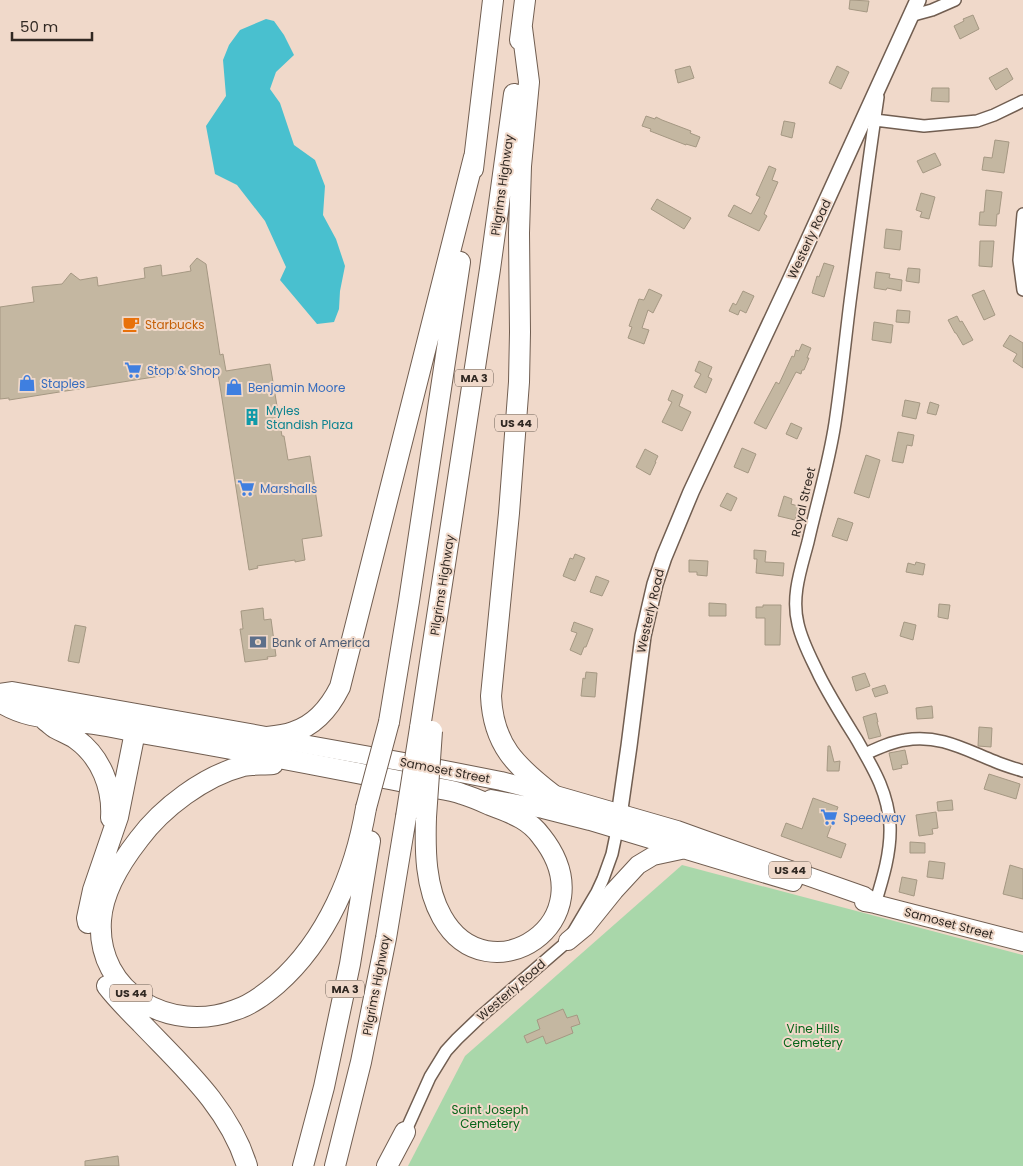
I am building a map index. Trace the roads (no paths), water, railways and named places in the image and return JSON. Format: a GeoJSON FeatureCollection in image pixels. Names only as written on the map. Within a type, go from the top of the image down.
{"type":"FeatureCollection","features":[{"type":"Feature","properties":{"kind":"highway","name":"US 44"},"geometry":{"type":"LineString","coordinates":[[302,762],[242,766],[212,778],[169,806],[146,829],[129,852],[112,879],[106,894],[100,930],[106,958],[112,971],[120,982],[139,1000],[163,1012],[176,1016],[196,1018],[217,1016],[253,1002],[284,978],[304,956],[321,931],[344,887],[371,809],[389,722],[456,287],[493,0]]}},
{"type":"Feature","properties":{"kind":"highway","name":"Pilgrims Highway"},"geometry":{"type":"LineString","coordinates":[[334,1166],[361,1062],[382,957],[406,817],[438,687],[434,640],[510,131],[524,0]]}},
{"type":"Feature","properties":{"kind":"highway","name":"US 44"},"geometry":{"type":"LineString","coordinates":[[522,28],[529,82],[521,166],[519,382],[509,513],[491,696],[495,725],[505,748],[525,773],[552,794]]}},
{"type":"Feature","properties":{"kind":"highway"},"geometry":{"type":"LineString","coordinates":[[266,737],[293,732],[313,723],[333,700],[340,687],[474,157]]}},
{"type":"Feature","properties":{"kind":"highway","name":"Samoset Street"},"geometry":{"type":"LineString","coordinates":[[0,694],[12,692],[302,762],[461,793]]}},
{"type":"Feature","properties":{"kind":"highway","name":"Samoset Street"},"geometry":{"type":"LineString","coordinates":[[0,702],[10,709],[42,718],[118,727],[139,724],[266,737]]}},
{"type":"Feature","properties":{"kind":"highway"},"geometry":{"type":"LineString","coordinates":[[42,718],[84,746],[101,768],[111,798],[110,836]]}},
{"type":"Feature","properties":{"kind":"highway"},"geometry":{"type":"LineString","coordinates":[[139,724],[118,817],[93,890],[87,918],[88,936],[99,973],[108,988],[214,1101],[237,1139],[247,1166]]}},
{"type":"Feature","properties":{"kind":"highway"},"geometry":{"type":"LineString","coordinates":[[426,730],[426,854],[432,891],[441,915],[454,934],[470,946],[498,952],[517,949],[536,939],[552,921],[562,895],[560,870],[547,843],[537,830],[519,816],[461,793]]}},
{"type":"Feature","properties":{"kind":"highway","name":"MA 3"},"geometry":{"type":"LineString","coordinates":[[303,1166],[324,1087],[350,964],[371,809]]}},
{"type":"Feature","properties":{"kind":"highway"},"geometry":{"type":"LineString","coordinates":[[388,1166],[405,1132]]}},
{"type":"Feature","properties":{"kind":"main road","name":"Samoset Street"},"geometry":{"type":"LineString","coordinates":[[266,737],[434,768],[552,794],[684,849],[862,902],[1023,942]]}},
{"type":"Feature","properties":{"kind":"main road","name":"Samoset Street"},"geometry":{"type":"LineString","coordinates":[[461,793],[543,809],[590,821],[618,822],[677,830],[864,896],[875,904]]}},
{"type":"Feature","properties":{"kind":"main road"},"geometry":{"type":"LineString","coordinates":[[568,941],[585,927],[638,865],[653,856],[684,849]]}},
{"type":"Feature","properties":{"kind":"street","name":"Westerly Road"},"geometry":{"type":"LineString","coordinates":[[405,1132],[430,1075],[446,1051],[480,1017],[568,941],[603,879],[612,854],[618,822],[643,636],[655,584],[664,557],[699,475],[918,0]]}},
{"type":"Feature","properties":{"kind":"street"},"geometry":{"type":"LineString","coordinates":[[910,16],[932,10],[955,0]]}},
{"type":"Feature","properties":{"kind":"street","name":"Royal Street"},"geometry":{"type":"LineString","coordinates":[[875,904],[887,861],[890,840],[886,800],[875,770],[810,657],[798,623],[796,592],[835,424],[879,86]]}},
{"type":"Feature","properties":{"kind":"street"},"geometry":{"type":"LineString","coordinates":[[875,120],[924,126],[977,121],[1023,101]]}},
{"type":"Feature","properties":{"kind":"street"},"geometry":{"type":"LineString","coordinates":[[1023,214],[1019,260],[1023,290]]}},
{"type":"Feature","properties":{"kind":"street"},"geometry":{"type":"LineString","coordinates":[[865,754],[897,742],[930,739],[962,747],[1023,771]]}},
{"type":"Feature","properties":{"kind":"water"},"geometry":{"type":"Polygon","coordinates":[[[266,19],[274,21],[284,35],[294,55],[276,72],[270,89],[280,103],[294,145],[315,160],[325,186],[323,215],[336,239],[345,266],[339,309],[334,322],[317,324],[280,280],[286,267],[265,221],[237,185],[215,174],[206,126],[226,96],[223,60],[229,45],[240,30],[266,19]]]}},
{"type":"Feature","properties":{"kind":"place","name":"Starbucks"},"geometry":{"type":"Point","coordinates":[131,324]}},
{"type":"Feature","properties":{"kind":"place","name":"Stop & Shop"},"geometry":{"type":"Point","coordinates":[133,370]}},
{"type":"Feature","properties":{"kind":"place","name":"Staples"},"geometry":{"type":"Point","coordinates":[27,383]}},
{"type":"Feature","properties":{"kind":"place","name":"Benjamin Moore"},"geometry":{"type":"Point","coordinates":[234,387]}},
{"type":"Feature","properties":{"kind":"place","name":"Myles Standish Plaza"},"geometry":{"type":"Point","coordinates":[252,417]}},
{"type":"Feature","properties":{"kind":"place","name":"Marshalls"},"geometry":{"type":"Point","coordinates":[246,488]}},
{"type":"Feature","properties":{"kind":"place","name":"Bank of America"},"geometry":{"type":"Point","coordinates":[258,642]}},
{"type":"Feature","properties":{"kind":"place","name":"Speedway"},"geometry":{"type":"Point","coordinates":[829,817]}},
{"type":"Feature","properties":{"kind":"park label","name":"Vine Hills Cemetery"},"geometry":{"type":"Point","coordinates":[813,1035]}},
{"type":"Feature","properties":{"kind":"park label","name":"Saint Joseph Cemetery"},"geometry":{"type":"Point","coordinates":[490,1116]}}]}
